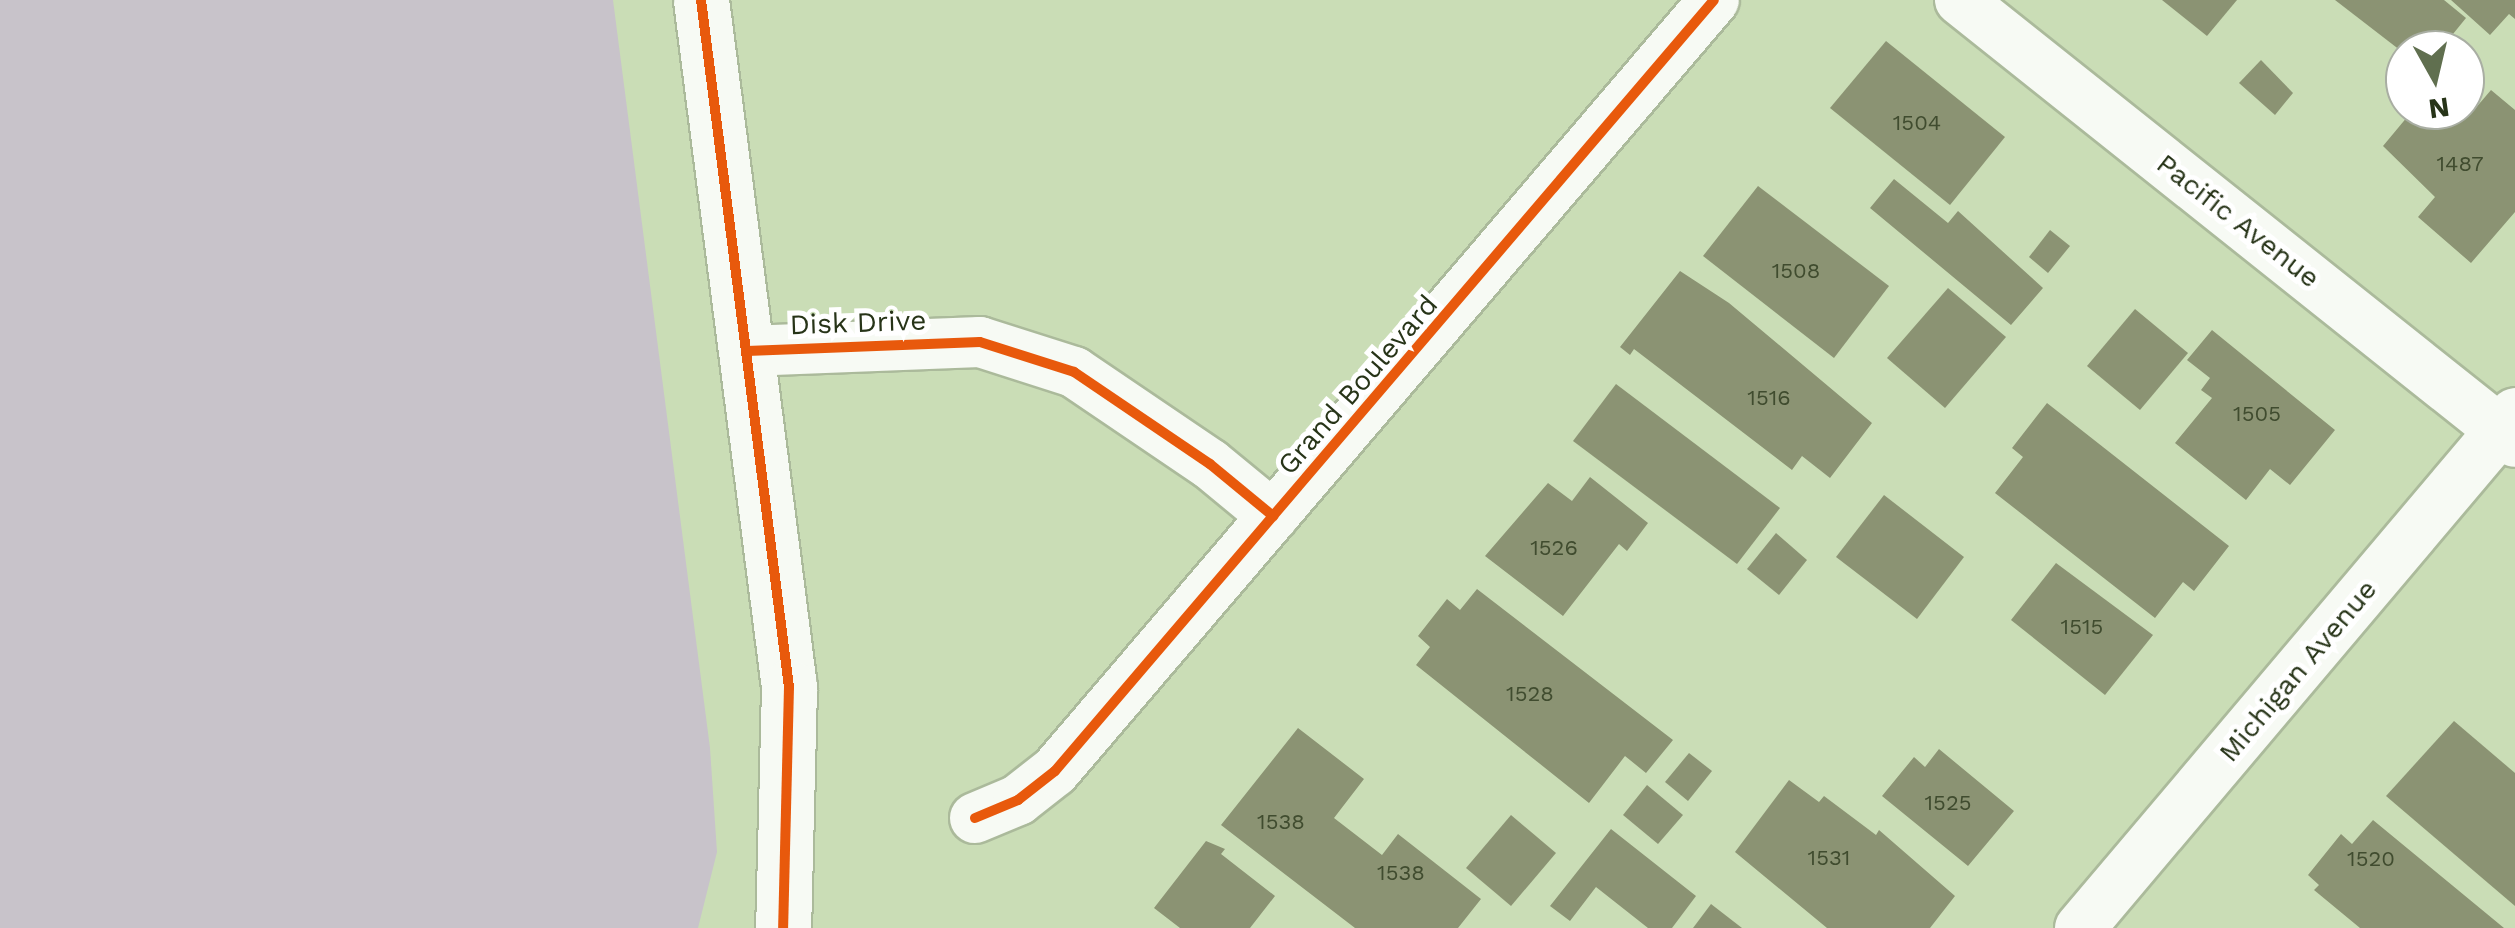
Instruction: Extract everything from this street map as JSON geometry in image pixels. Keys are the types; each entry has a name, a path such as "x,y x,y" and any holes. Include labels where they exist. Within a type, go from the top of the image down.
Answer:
{"street":[{"path":"700,0 789,687 783,928"},
{"name":"Grand Boulevard","path":"975,818 1018,800 1056,770 1714,0"},
{"name":"Pacific Avenue","path":"1960,0 2510,429"},
{"name":"Disk Drive","path":"747,351 980,342 1074,372 1210,464 1273,516"},
{"name":"Michigan Avenue","path":"2080,928 2510,429"}],"shaded area":[{"path":"0,0 613,0 710,748 717,852 698,928 0,928"}],"building":[{"path":"2162,0 2237,0 2207,36"},
{"path":"2335,0 2444,0 2466,18 2456,30 2385,30 2385,39"},
{"path":"2451,0 2515,0 2515,19 2509,14 2490,35"},
{"path":"1886,41 2005,137 1950,205 1830,108"},
{"path":"2261,60 2293,93 2275,115 2239,83"},
{"path":"2491,90 2515,110 2515,212 2471,263 2418,217 2435,197 2383,146 2396,130 2485,130 2485,97"},
{"path":"1894,179 1948,223 1958,211 2043,288 2011,325 1870,208"},
{"path":"1758,186 1889,286 1834,358 1703,256"},
{"path":"2050,230 2070,246 2048,273 2029,257"},
{"path":"1680,271 1729,303 1872,423 1830,478 1802,456 1792,470 1634,349 1630,355 1620,347"},
{"path":"1948,288 2006,337 1945,408 1887,358"},
{"path":"2135,309 2188,353 2140,410 2087,366"},
{"path":"2212,330 2335,430 2290,485 2270,469 2246,500 2175,443 2212,398 2201,390 2210,378 2187,360"},
{"path":"1616,384 1780,508 1737,564 1573,441"},
{"path":"2047,403 2229,546 2194,591 2183,582 2155,618 1995,493 2023,457 2012,448"},
{"path":"1590,477 1648,523 1627,551 1619,544 1563,616 1485,556 1548,483 1572,501"},
{"path":"1884,495 1964,557 1917,619 1836,557"},
{"path":"1776,533 1807,560 1779,595 1747,569"},
{"path":"2056,563 2153,635 2105,695 2011,620"},
{"path":"1477,589 1673,740 1646,773 1625,756 1589,803 1416,665 1430,647 1418,636 1447,599 1460,610"},
{"path":"2454,721 2515,773 2515,906 2386,796"},
{"path":"1298,728 1364,779 1334,818 1382,855 1398,834 1481,899 1458,928 1355,928 1221,825"},
{"path":"1939,749 2014,811 1968,866 1882,796 1914,757 1925,767"},
{"path":"1689,753 1712,771 1688,801 1665,782"},
{"path":"1789,780 1819,802 1824,796 1876,835 1879,830 1955,896 1930,928 1827,928 1735,852"},
{"path":"1647,785 1683,815 1658,844 1623,815"},
{"path":"1511,815 1556,853 1511,906 1466,868"},
{"path":"2373,820 2504,928 2360,928 2314,890 2319,885 2308,875 2341,834 2352,844"},
{"path":"1611,829 1696,896 1672,928 1648,928 1596,887 1570,921 1550,906"},
{"path":"1206,841 1225,849 1221,854 1275,896 1250,928 1180,928 1154,908"},
{"path":"1711,904 1742,928 1693,928"}],"cycle path":[{"path":"701,0 789,687 783,928"},
{"path":"975,818 1018,800 1055,771 1714,0"},
{"path":"747,351 980,342 1074,372 1210,464 1273,516"}]}
